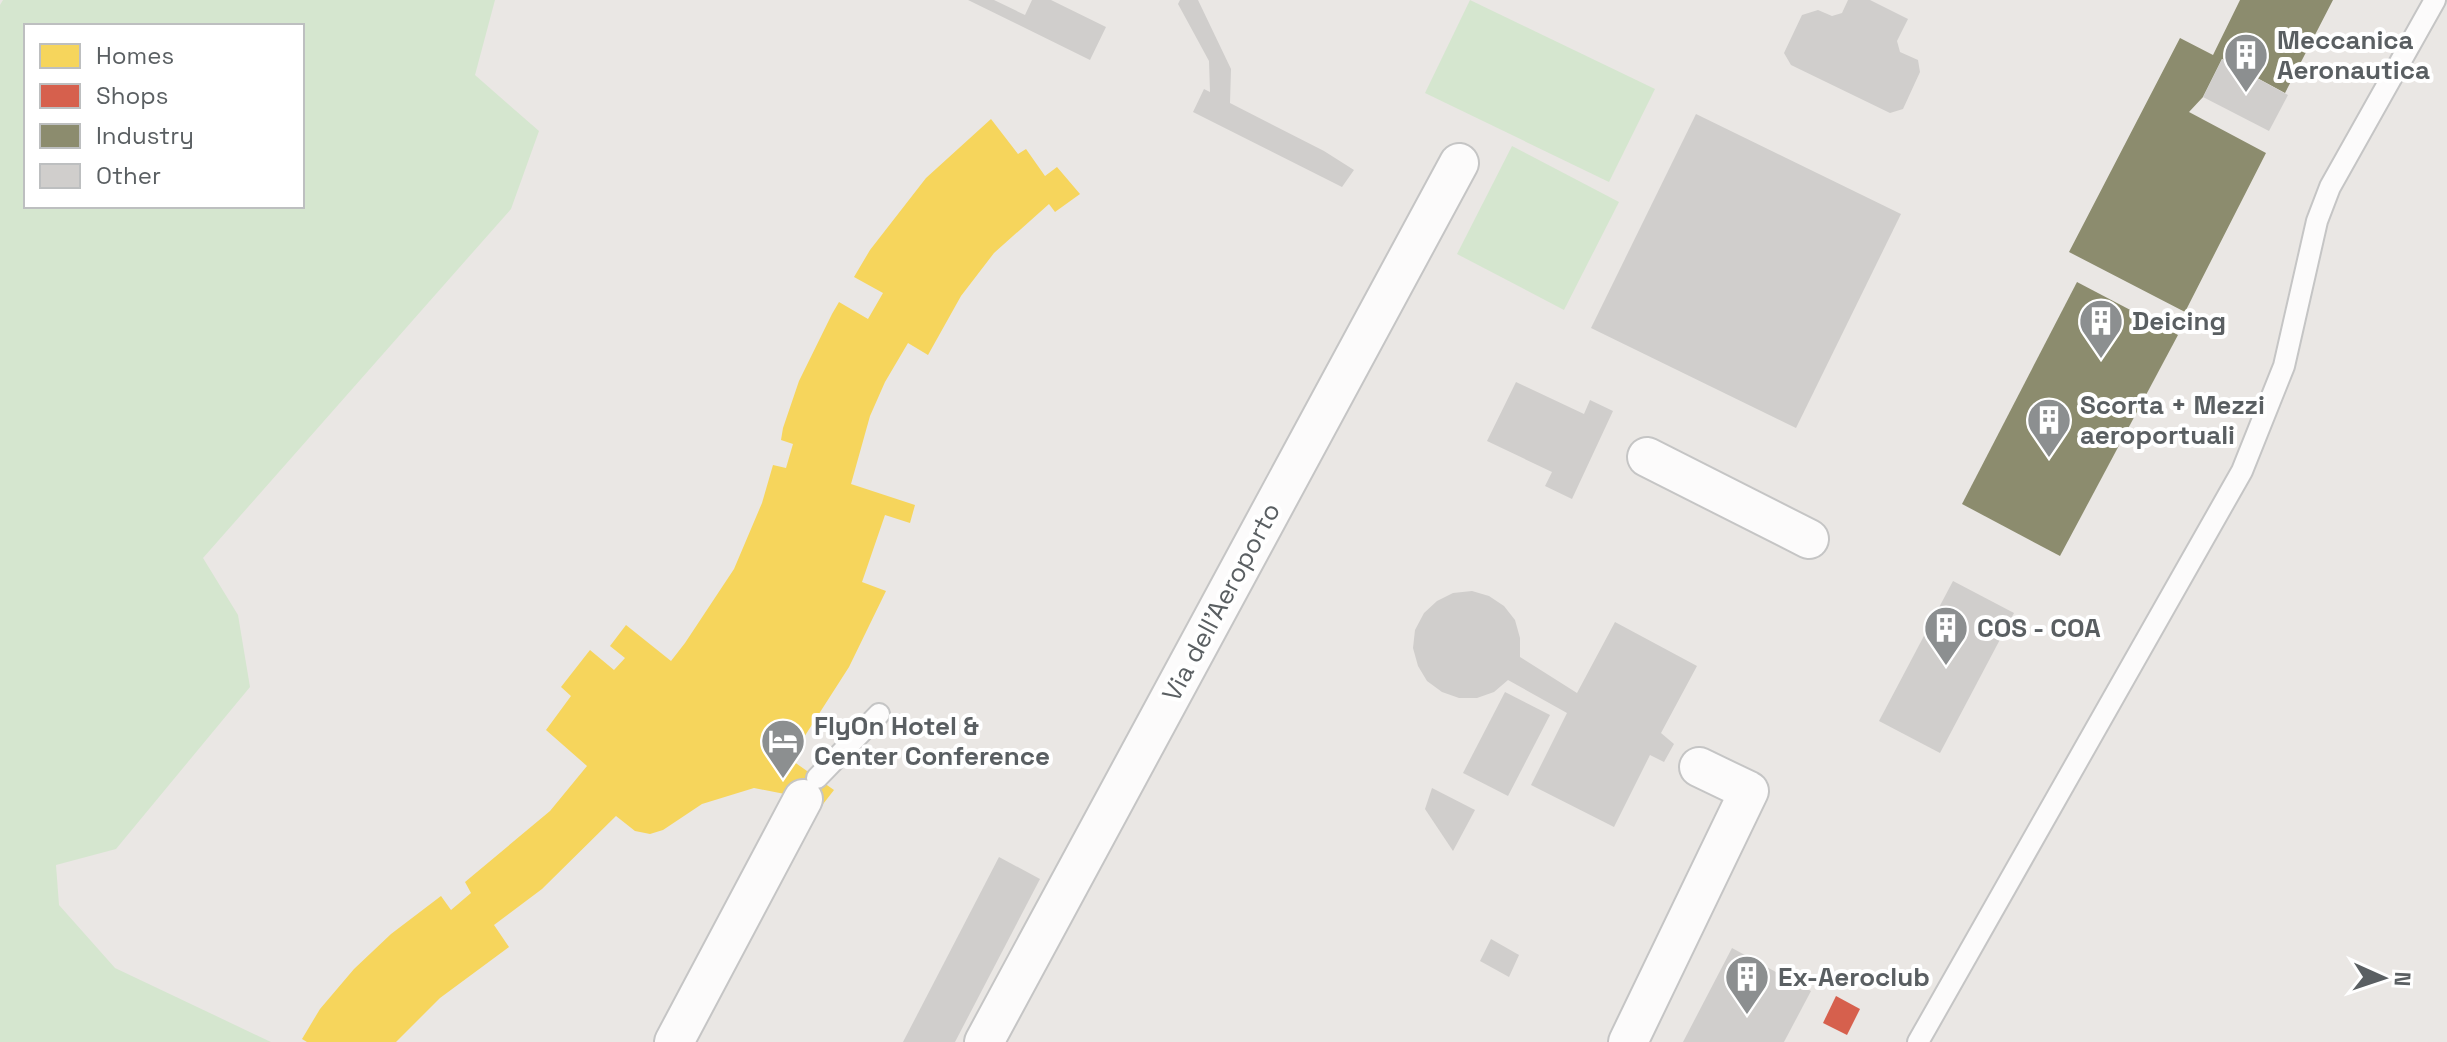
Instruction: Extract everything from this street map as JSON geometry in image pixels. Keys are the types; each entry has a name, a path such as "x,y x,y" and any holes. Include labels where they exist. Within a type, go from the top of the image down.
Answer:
{"street":[{"name":"Via dell'Aeroporto","path":"984,1042 1459,163"},
{"path":"1647,457 1809,539"},
{"path":"1628,1042 1749,791 1699,767"},
{"path":"674,1042 810,788"}],"lane":[{"path":"1918,1042 2242,471 2284,366 2317,221 2330,187 2435,0"},
{"path":"810,788 879,714"}],"green space":[{"path":"3,0 495,0 475,75 539,131 511,209 203,558 238,615 250,687 116,849 56,865 59,905 115,968 271,1042 0,1042 0,5"},
{"path":"1470,0 1655,89 1609,182 1425,93"},
{"path":"1512,146 1619,202 1564,310 1457,254"}],"building: Homes":[{"path":"991,119 1018,154 1026,149 1045,176 1057,167 1080,194 1055,212 1049,204 994,253 961,296 928,355 908,343 870,416 851,484 915,505 910,523 885,515 862,582 886,591 849,667 790,759 834,790 820,808 800,797 754,788 702,804 663,830 650,834 635,831 616,816 542,889 494,925 509,947 440,998 396,1042 307,1042 302,1039 320,1009 354,969 391,934 441,896 451,910 471,893 465,882 550,811 587,766 546,730 571,696 561,687 590,650 614,670 625,658 610,646 626,625 671,661 685,643 734,569 762,503 773,465 786,468 793,444 781,440 783,428 799,381 839,302 868,319 883,293 854,277 870,250 926,178"}],"building: Shops":[{"path":"1836,996 1860,1009 1847,1035 1823,1023"}],"building: Industry":[{"path":"2240,0 2333,0 2285,93 2222,59 2203,97 2189,112 2266,153 2185,312 2069,252 2180,38 2213,55"},
{"path":"2077,282 2178,335 2060,556 1962,504"}],"building: Other":[{"path":"968,0 994,0 1025,15 1032,0 1051,0 1106,27 1090,60"},
{"path":"1180,0 1198,0 1231,69 1230,103 1324,151 1354,170 1342,187 1193,112 1204,89 1210,92 1209,61 1178,4"},
{"path":"1848,0 1870,0 1908,19 1897,41 1900,52 1918,60 1920,72 1903,109 1890,113 1791,65 1784,53 1802,15 1818,10 1832,16 1842,13"},
{"name":"Meccanica Aeronautica","path":"2222,59 2288,95 2269,131 2203,97"},
{"path":"1696,114 1901,214 1796,428 1591,328"},
{"path":"1516,382 1584,414 1590,400 1613,411 1572,499 1545,486 1552,472 1487,441"},
{"name":"COS - COA","path":"1953,581 2014,613 1940,753 1879,721"},
{"path":"1472,591 1489,596 1504,606 1515,620 1520,638 1520,657 1577,693 1615,622 1697,666 1661,733 1674,744 1664,762 1650,755 1614,827 1531,785 1567,713 1508,680 1494,692 1477,698 1459,698 1442,692 1427,681 1418,666 1413,648 1415,630 1424,613 1437,601 1453,593"},
{"path":"1505,692 1550,715 1508,796 1463,773"},
{"path":"1432,788 1475,810 1453,851 1425,809"},
{"path":"999,857 1040,879 955,1042 903,1042"},
{"path":"1491,939 1519,955 1509,977 1480,961"},
{"name":"Ex-Aeroclub","path":"1732,948 1811,991 1784,1042 1683,1042"}],"place":[{"name":"Meccanica Aeronautica","path":"2246,94"},
{"name":"Deicing","path":"2101,360"},
{"name":"Scorta + Mezzi aeroportuali","path":"2049,459"},
{"name":"COS - COA","path":"1946,667"},
{"name":"FlyOn Hotel & Center Conference","path":"783,780"},
{"name":"Ex-Aeroclub","path":"1747,1016"}]}
